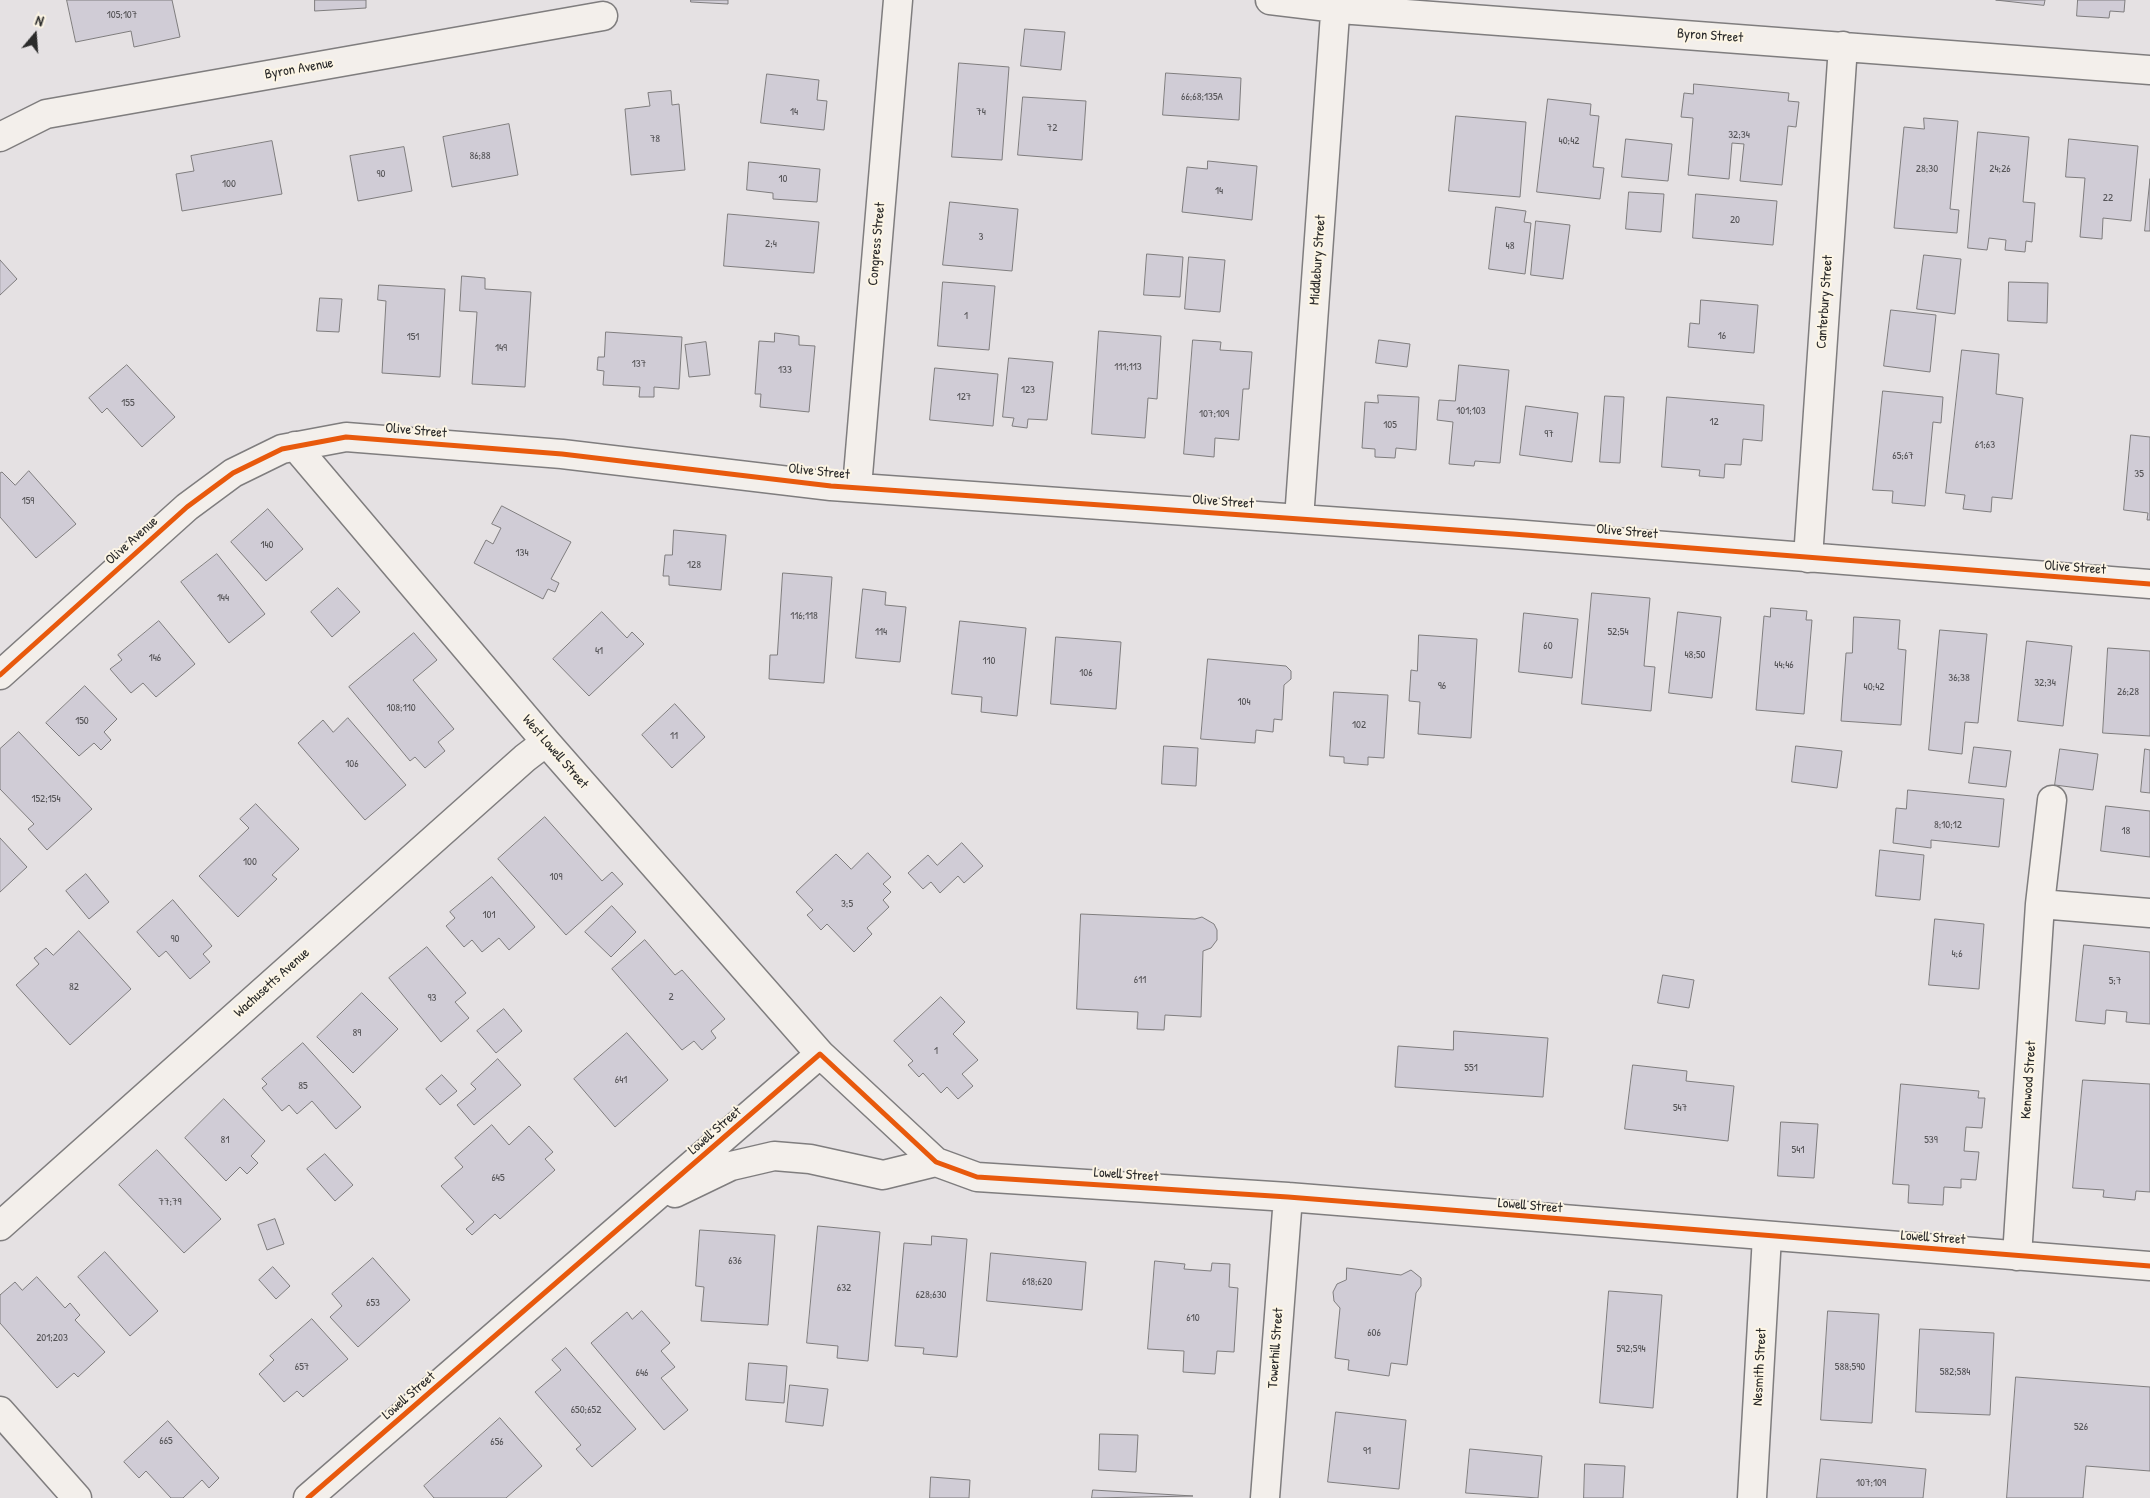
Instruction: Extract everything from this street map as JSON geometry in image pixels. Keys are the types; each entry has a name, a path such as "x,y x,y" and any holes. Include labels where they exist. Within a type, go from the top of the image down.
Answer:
{"street":[{"name":"Congress Street","path":"857,487 898,0"},
{"name":"Byron Street","path":"1270,0 2150,70"},
{"name":"Middlebury Street","path":"1299,519 1335,4"},
{"name":"Byron Avenue","path":"0,136 46,114 603,16"},
{"name":"Canterbury Street","path":"1808,558 1843,46"},
{"name":"Olive Street","path":"295,446 346,437 562,454 857,487 1513,534 2150,584"},
{"name":"Olive Avenue","path":"0,675 187,507 233,473 282,449 295,446"},
{"name":"West Lowell Street","path":"295,446 546,742 820,1054"},
{"name":"Wachusetts Avenue","path":"0,1226 525,758 546,742"},
{"name":"Kenwood Street","path":"2017,1256 2040,904 2052,800"},
{"path":"2040,904 2150,913"},
{"name":"Lowell Street","path":"308,1498 820,1054 936,1162 977,1177 1288,1197 2150,1266"},
{"name":"Lowell Street","path":"644,1208 731,1166 774,1156 810,1159 883,1175 936,1162"},
{"name":"Towerhill Street","path":"1265,1498 1288,1197"},
{"name":"Nesmith Street","path":"1752,1498 1768,1236"},
{"path":"0,1411 78,1498"}],"building":[{"path":"67,0 172,0 180,37 134,47 131,31 76,42"},
{"path":"315,0 366,0 366,8 315,11"},
{"path":"691,0 728,0 728,4 691,2"},
{"path":"1996,0 2045,0 2044,5"},
{"path":"2078,0 2125,0 2124,12 2110,11 2109,18 2077,16"},
{"path":"1025,29 1065,32 1061,70 1021,66"},
{"path":"959,63 1009,67 1002,160 952,157"},
{"path":"1166,73 1241,78 1239,120 1163,115"},
{"path":"767,74 819,80 817,100 827,101 824,130 761,123"},
{"path":"1694,84 1789,93 1788,101 1799,102 1796,127 1788,126 1782,185 1740,181 1744,144 1732,143 1729,179 1688,175 1693,118 1681,117 1684,93 1693,94"},
{"path":"671,91 672,105 679,104 685,170 631,175 625,109 650,106 648,93"},
{"path":"1023,97 1086,101 1082,160 1018,155"},
{"path":"1548,99 1591,104 1590,115 1599,116 1593,167 1604,168 1600,199 1537,192"},
{"path":"1456,116 1526,122 1520,197 1449,191"},
{"path":"1924,118 1958,121 1950,209 1959,210 1957,233 1894,228 1904,127 1924,129"},
{"path":"509,124 518,175 452,187 443,137"},
{"path":"1978,132 2029,137 2023,202 2035,203 2032,242 2026,241 2025,252 2005,250 2006,240 1989,238 1987,250 1968,248"},
{"path":"1626,139 1672,144 1668,181 1622,177"},
{"path":"2069,139 2138,146 2131,221 2103,218 2102,239 2080,237 2085,178 2066,177"},
{"path":"272,141 282,194 182,211 176,174 194,171 191,156"},
{"path":"404,147 412,191 358,201 350,156"},
{"path":"1208,161 1257,166 1252,220 1182,212 1187,167 1207,169"},
{"path":"749,162 820,169 817,202 773,199 773,193 747,190"},
{"path":"2150,179 2150,231 2145,231"},
{"path":"1629,192 1664,194 1661,232 1626,229"},
{"path":"1696,194 1777,201 1773,245 1693,238"},
{"path":"950,202 1018,209 1012,271 943,265"},
{"path":"1496,207 1526,211 1524,222 1531,223 1525,274 1489,269"},
{"path":"728,214 819,222 814,273 724,266"},
{"path":"1536,221 1570,225 1563,279 1531,275"},
{"path":"1147,254 1183,257 1180,297 1144,295"},
{"path":"1924,255 1961,259 1955,314 1917,309"},
{"path":"1189,257 1225,260 1220,312 1185,309"},
{"path":"0,260 17,279 0,295"},
{"path":"462,276 485,278 485,289 531,292 525,387 472,384 477,312 460,311"},
{"path":"943,282 995,286 989,350 938,346"},
{"path":"2009,282 2048,283 2047,323 2008,321"},
{"path":"379,285 445,289 440,377 382,373 386,301 378,300"},
{"path":"320,298 342,299 339,332 317,331"},
{"path":"1701,300 1758,305 1754,353 1688,347 1690,323 1699,324"},
{"path":"1891,310 1936,315 1930,372 1884,366"},
{"path":"1099,331 1161,336 1157,399 1148,398 1145,438 1092,434"},
{"path":"606,332 682,337 679,389 654,387 654,397 639,397 640,387 603,385 604,371 597,370 598,357 604,357"},
{"path":"775,333 799,336 799,345 815,346 809,412 760,407 761,394 755,394 759,341 774,342"},
{"path":"1193,340 1221,342 1220,350 1252,352 1249,389 1243,389 1239,440 1215,438 1214,457 1184,454"},
{"path":"1379,340 1410,344 1407,367 1376,363"},
{"path":"706,342 710,375 689,377 685,345"},
{"path":"1962,350 1999,354 1996,394 2023,398 2012,499 1992,497 1991,512 1963,509 1965,495 1946,493"},
{"path":"1009,358 1053,362 1047,420 1028,419 1027,428 1012,426 1014,418 1003,417"},
{"path":"127,365 175,417 142,447 107,408 102,413 89,398"},
{"path":"1459,365 1509,370 1500,463 1475,461 1474,466 1449,464 1453,422 1437,420 1439,400 1455,401"},
{"path":"935,368 998,374 993,426 930,420"},
{"path":"1883,391 1943,397 1941,423 1933,422 1925,506 1892,503 1893,491 1873,490"},
{"path":"1378,395 1419,397 1416,450 1396,448 1395,458 1375,457 1375,449 1362,448 1365,402 1378,403"},
{"path":"1605,396 1624,397 1620,463 1600,462"},
{"path":"1667,397 1764,405 1762,441 1743,439 1741,465 1725,464 1724,478 1699,476 1700,470 1662,467"},
{"path":"1526,406 1578,413 1572,462 1520,455"},
{"path":"2131,435 2150,437 2150,520 2147,520 2148,513 2124,510"},
{"path":"29,471 76,524 36,558 0,517 0,473 2,472 15,485"},
{"path":"502,506 571,542 551,579 559,583 555,592 548,589 543,599 474,563 486,540 493,544 501,528 492,524"},
{"path":"268,509 303,549 266,581 231,542"},
{"path":"674,530 726,535 721,590 669,585 669,576 663,576 665,555 672,555"},
{"path":"217,554 265,614 229,643 181,582"},
{"path":"783,573 832,577 824,683 769,679 770,655 777,655"},
{"path":"338,588 360,612 332,637 311,612"},
{"path":"863,589 886,592 885,605 906,607 900,662 856,658"},
{"path":"1592,593 1650,598 1644,666 1655,667 1651,711 1582,704"},
{"path":"1771,608 1807,611 1806,620 1812,620 1804,714 1756,710 1764,616 1770,617"},
{"path":"602,612 627,638 632,632 644,644 589,696 553,659"},
{"path":"1678,612 1721,617 1712,698 1669,693"},
{"path":"1524,613 1578,619 1572,678 1519,672"},
{"path":"1854,617 1900,620 1898,649 1906,650 1901,725 1841,721 1846,653 1852,653"},
{"path":"159,621 195,664 156,697 143,683 131,693 110,669 122,660 118,655"},
{"path":"960,621 1026,628 1017,716 981,712 982,697 952,694"},
{"path":"1940,630 1987,634 1978,723 1965,722 1962,754 1929,750"},
{"path":"414,633 437,660 413,680 454,729 438,742 445,751 425,768 415,757 410,761 349,687"},
{"path":"1419,635 1477,639 1471,738 1418,734 1420,702 1409,701 1411,670 1417,671"},
{"path":"1056,637 1121,642 1116,709 1051,704"},
{"path":"2027,641 2072,646 2063,726 2018,721"},
{"path":"2108,648 2150,651 2150,736 2103,733"},
{"path":"1208,659 1286,666 1291,671 1291,679 1284,685 1282,720 1274,719 1273,732 1256,730 1255,743 1201,739"},
{"path":"85,686 117,719 104,732 111,740 101,750 94,743 79,756 46,723"},
{"path":"1334,692 1388,695 1384,758 1368,757 1368,765 1344,763 1344,757 1330,756"},
{"path":"675,704 705,737 672,768 642,735"},
{"path":"348,718 406,785 365,820 298,743 323,720 333,732"},
{"path":"19,732 92,809 47,850 28,829 34,824 0,789 0,749"},
{"path":"1164,746 1198,748 1196,786 1162,784"},
{"path":"1796,746 1842,751 1837,788 1792,782"},
{"path":"1974,747 2011,751 2006,787 1969,783"},
{"path":"2060,749 2098,754 2093,790 2055,785"},
{"path":"2145,749 2150,750 2150,793 2141,792"},
{"path":"1908,790 2004,799 1999,847 1931,840 1931,848 1893,843 1896,808 1906,809"},
{"path":"256,804 299,849 272,875 277,879 238,917 199,876 249,828 240,819"},
{"path":"2106,806 2150,811 2150,857 2101,851"},
{"path":"545,817 602,881 612,872 623,884 566,935 498,859"},
{"path":"0,838 27,867 0,892"},
{"path":"962,843 983,866 964,883 958,876 940,893 931,882 923,889 908,873 928,855 937,865"},
{"path":"1880,850 1924,855 1920,900 1876,896"},
{"path":"868,853 891,877 883,884 891,892 883,900 889,907 867,928 872,934 854,952 827,924 821,930 807,915 813,910 796,892 836,854 851,869"},
{"path":"86,874 109,902 89,919 66,891"},
{"path":"492,877 535,927 509,950 499,938 482,952 472,940 464,947 446,926 455,918 450,912"},
{"path":"173,900 212,946 203,954 210,962 190,979 166,951 159,957 137,932"},
{"path":"612,906 636,932 611,957 585,932"},
{"path":"1081,914 1195,919 1202,917 1214,924 1217,930 1217,940 1211,948 1203,951 1201,1017 1165,1015 1164,1030 1137,1029 1138,1012 1077,1009"},
{"path":"1935,919 1984,924 1979,989 1929,985"},
{"path":"79,931 131,989 70,1045 16,985 39,964 34,958 46,948 53,955"},
{"path":"645,940 675,975 682,970 725,1019 711,1031 716,1038 702,1050 694,1041 682,1050 612,969"},
{"path":"2084,945 2150,952 2150,1024 2126,1022 2127,1012 2106,1010 2105,1024 2076,1021"},
{"path":"427,947 466,993 455,1002 469,1018 441,1042 389,978"},
{"path":"1663,975 1694,980 1689,1008 1658,1003"},
{"path":"362,993 398,1029 353,1073 317,1037"},
{"path":"941,997 965,1022 953,1034 978,1060 962,1074 973,1086 958,1099 947,1087 941,1093 923,1073 919,1077 908,1065 913,1061 894,1041"},
{"path":"504,1009 522,1031 496,1053 477,1031"},
{"path":"1454,1031 1548,1038 1543,1097 1395,1087 1398,1046 1453,1050"},
{"path":"627,1033 668,1080 615,1127 574,1079"},
{"path":"303,1043 361,1107 336,1129 312,1101 297,1114 289,1105 282,1111 262,1088 267,1084 262,1079"},
{"path":"498,1059 521,1085 474,1125 457,1105 476,1089 471,1084"},
{"path":"1633,1065 1687,1071 1686,1081 1734,1086 1728,1141 1625,1129"},
{"path":"442,1075 457,1091 440,1105 426,1089"},
{"path":"2083,1080 2150,1084 2150,1192 2136,1191 2135,1200 2103,1197 2104,1190 2073,1188"},
{"path":"1901,1084 1979,1091 1978,1098 1985,1098 1982,1128 1966,1127 1964,1151 1979,1152 1976,1180 1961,1179 1961,1188 1944,1187 1943,1205 1908,1203 1909,1185 1893,1184"},
{"path":"224,1099 265,1141 251,1156 258,1163 247,1174 240,1167 226,1181 185,1138"},
{"path":"1781,1122 1818,1124 1814,1178 1778,1176"},
{"path":"492,1125 509,1145 529,1126 553,1152 545,1159 555,1170 500,1219 495,1214 472,1235 466,1229 474,1222 441,1186 463,1167 455,1158"},
{"path":"157,1150 221,1219 184,1253 119,1185"},
{"path":"325,1154 353,1185 335,1201 307,1169"},
{"path":"275,1219 284,1244 267,1250 258,1225"},
{"path":"818,1226 880,1232 868,1361 837,1358 838,1346 807,1343"},
{"path":"700,1230 775,1235 768,1325 701,1321 704,1287 696,1286"},
{"path":"932,1236 967,1239 957,1357 923,1354 924,1348 895,1346 904,1243 931,1245"},
{"path":"105,1252 158,1311 130,1336 78,1277"},
{"path":"991,1253 1086,1262 1082,1310 987,1301"},
{"path":"373,1258 410,1300 358,1347 330,1317 342,1306 332,1294"},
{"path":"1155,1261 1185,1264 1184,1269 1211,1271 1212,1263 1230,1264 1229,1287 1238,1288 1234,1352 1217,1351 1215,1374 1183,1372 1184,1351 1148,1349"},
{"path":"273,1267 290,1286 276,1299 259,1280"},
{"path":"1347,1268 1401,1275 1411,1270 1421,1278 1421,1286 1416,1293 1407,1365 1391,1363 1389,1376 1348,1370 1349,1360 1335,1358 1340,1308 1334,1301 1333,1292 1337,1284 1346,1280"},
{"path":"37,1277 65,1308 70,1303 80,1315 75,1320 105,1352 78,1377 74,1373 57,1388 0,1323 0,1295 15,1282 22,1290"},
{"path":"1609,1291 1662,1295 1653,1408 1600,1403"},
{"path":"642,1311 670,1343 661,1351 675,1367 661,1378 688,1410 664,1430 591,1343 627,1312 632,1319"},
{"path":"1828,1311 1879,1314 1872,1423 1821,1420"},
{"path":"312,1319 348,1359 303,1397 297,1391 284,1402 259,1374 274,1360 270,1356"},
{"path":"1920,1329 1994,1333 1990,1415 1916,1412"},
{"path":"566,1348 636,1429 592,1467 576,1449 581,1445 535,1392 561,1370 552,1360"},
{"path":"749,1363 787,1366 784,1403 746,1400"},
{"path":"2016,1377 2150,1387 2150,1471 2086,1466 2083,1498 2007,1498"},
{"path":"790,1385 828,1389 823,1426 786,1422"},
{"path":"1336,1412 1406,1420 1399,1489 1328,1482"},
{"path":"500,1418 542,1466 506,1498 434,1498 424,1486"},
{"path":"168,1421 219,1478 209,1488 202,1480 183,1498 171,1498 146,1471 139,1478 124,1462"},
{"path":"1100,1434 1138,1435 1136,1472 1099,1470"},
{"path":"1470,1449 1542,1456 1538,1498 1466,1493"},
{"path":"1821,1459 1926,1469 1923,1498 1817,1498"},
{"path":"1585,1464 1625,1466 1623,1498 1584,1498"},
{"path":"931,1477 970,1480 969,1498 930,1498"},
{"path":"1093,1490 1193,1496 1092,1498"}],"cycle path":[{"path":"0,675 187,507 233,473 282,449 346,437 562,454 831,486 1513,534 2150,584"},
{"path":"308,1498 820,1054 936,1162 977,1177 1288,1197 2150,1266"}]}
